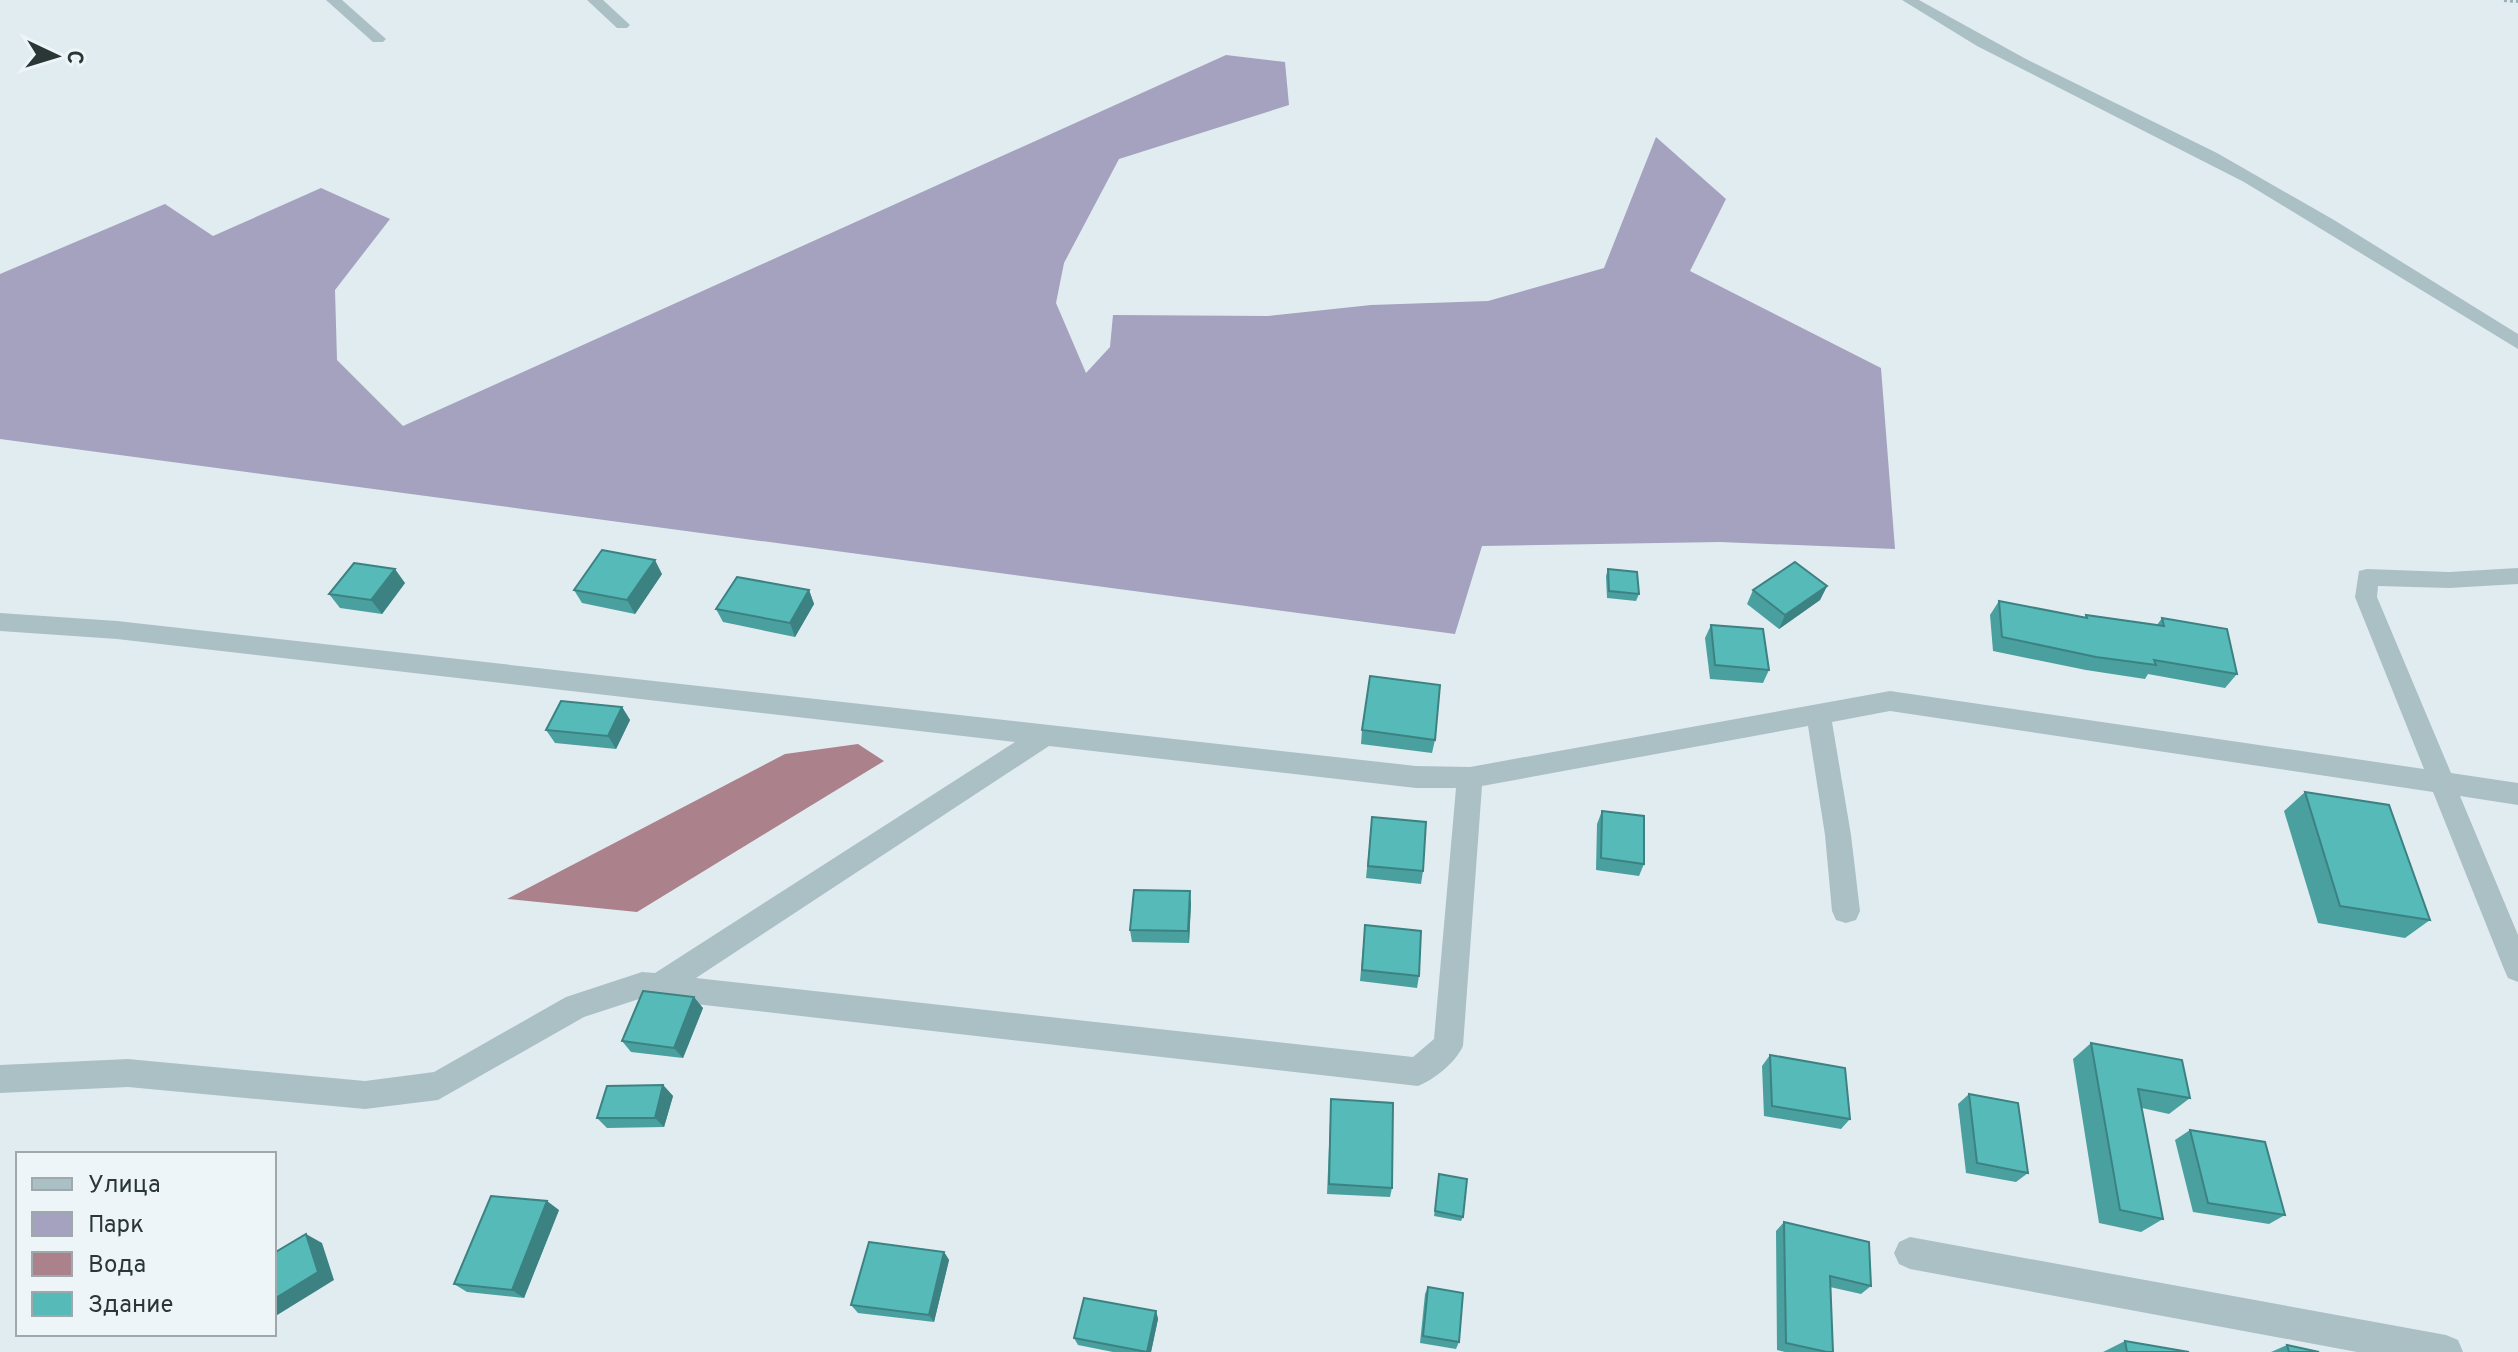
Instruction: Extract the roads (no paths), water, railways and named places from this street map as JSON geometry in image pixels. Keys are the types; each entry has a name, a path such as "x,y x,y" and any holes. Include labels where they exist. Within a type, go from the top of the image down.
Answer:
{"street":[{"path":"333,0 378,39"},
{"path":"594,0 622,25"},
{"path":"1909,0 1987,44 2210,156 2299,206 2518,343"},
{"path":"2518,576 2449,580 2367,577 2366,597 2518,969"},
{"path":"0,622 117,630 1416,777 1470,778 1890,701 2518,794"},
{"path":"1818,714 1838,835 1846,911"},
{"path":"658,987 1044,736"},
{"path":"0,1079 128,1073 365,1095 438,1086 576,1006 642,985 1418,1072 1448,1046 1470,778"},
{"path":"1910,1253 2446,1352"}],"water":[{"path":"858,744 884,761 637,912 507,899 785,754"}]}
